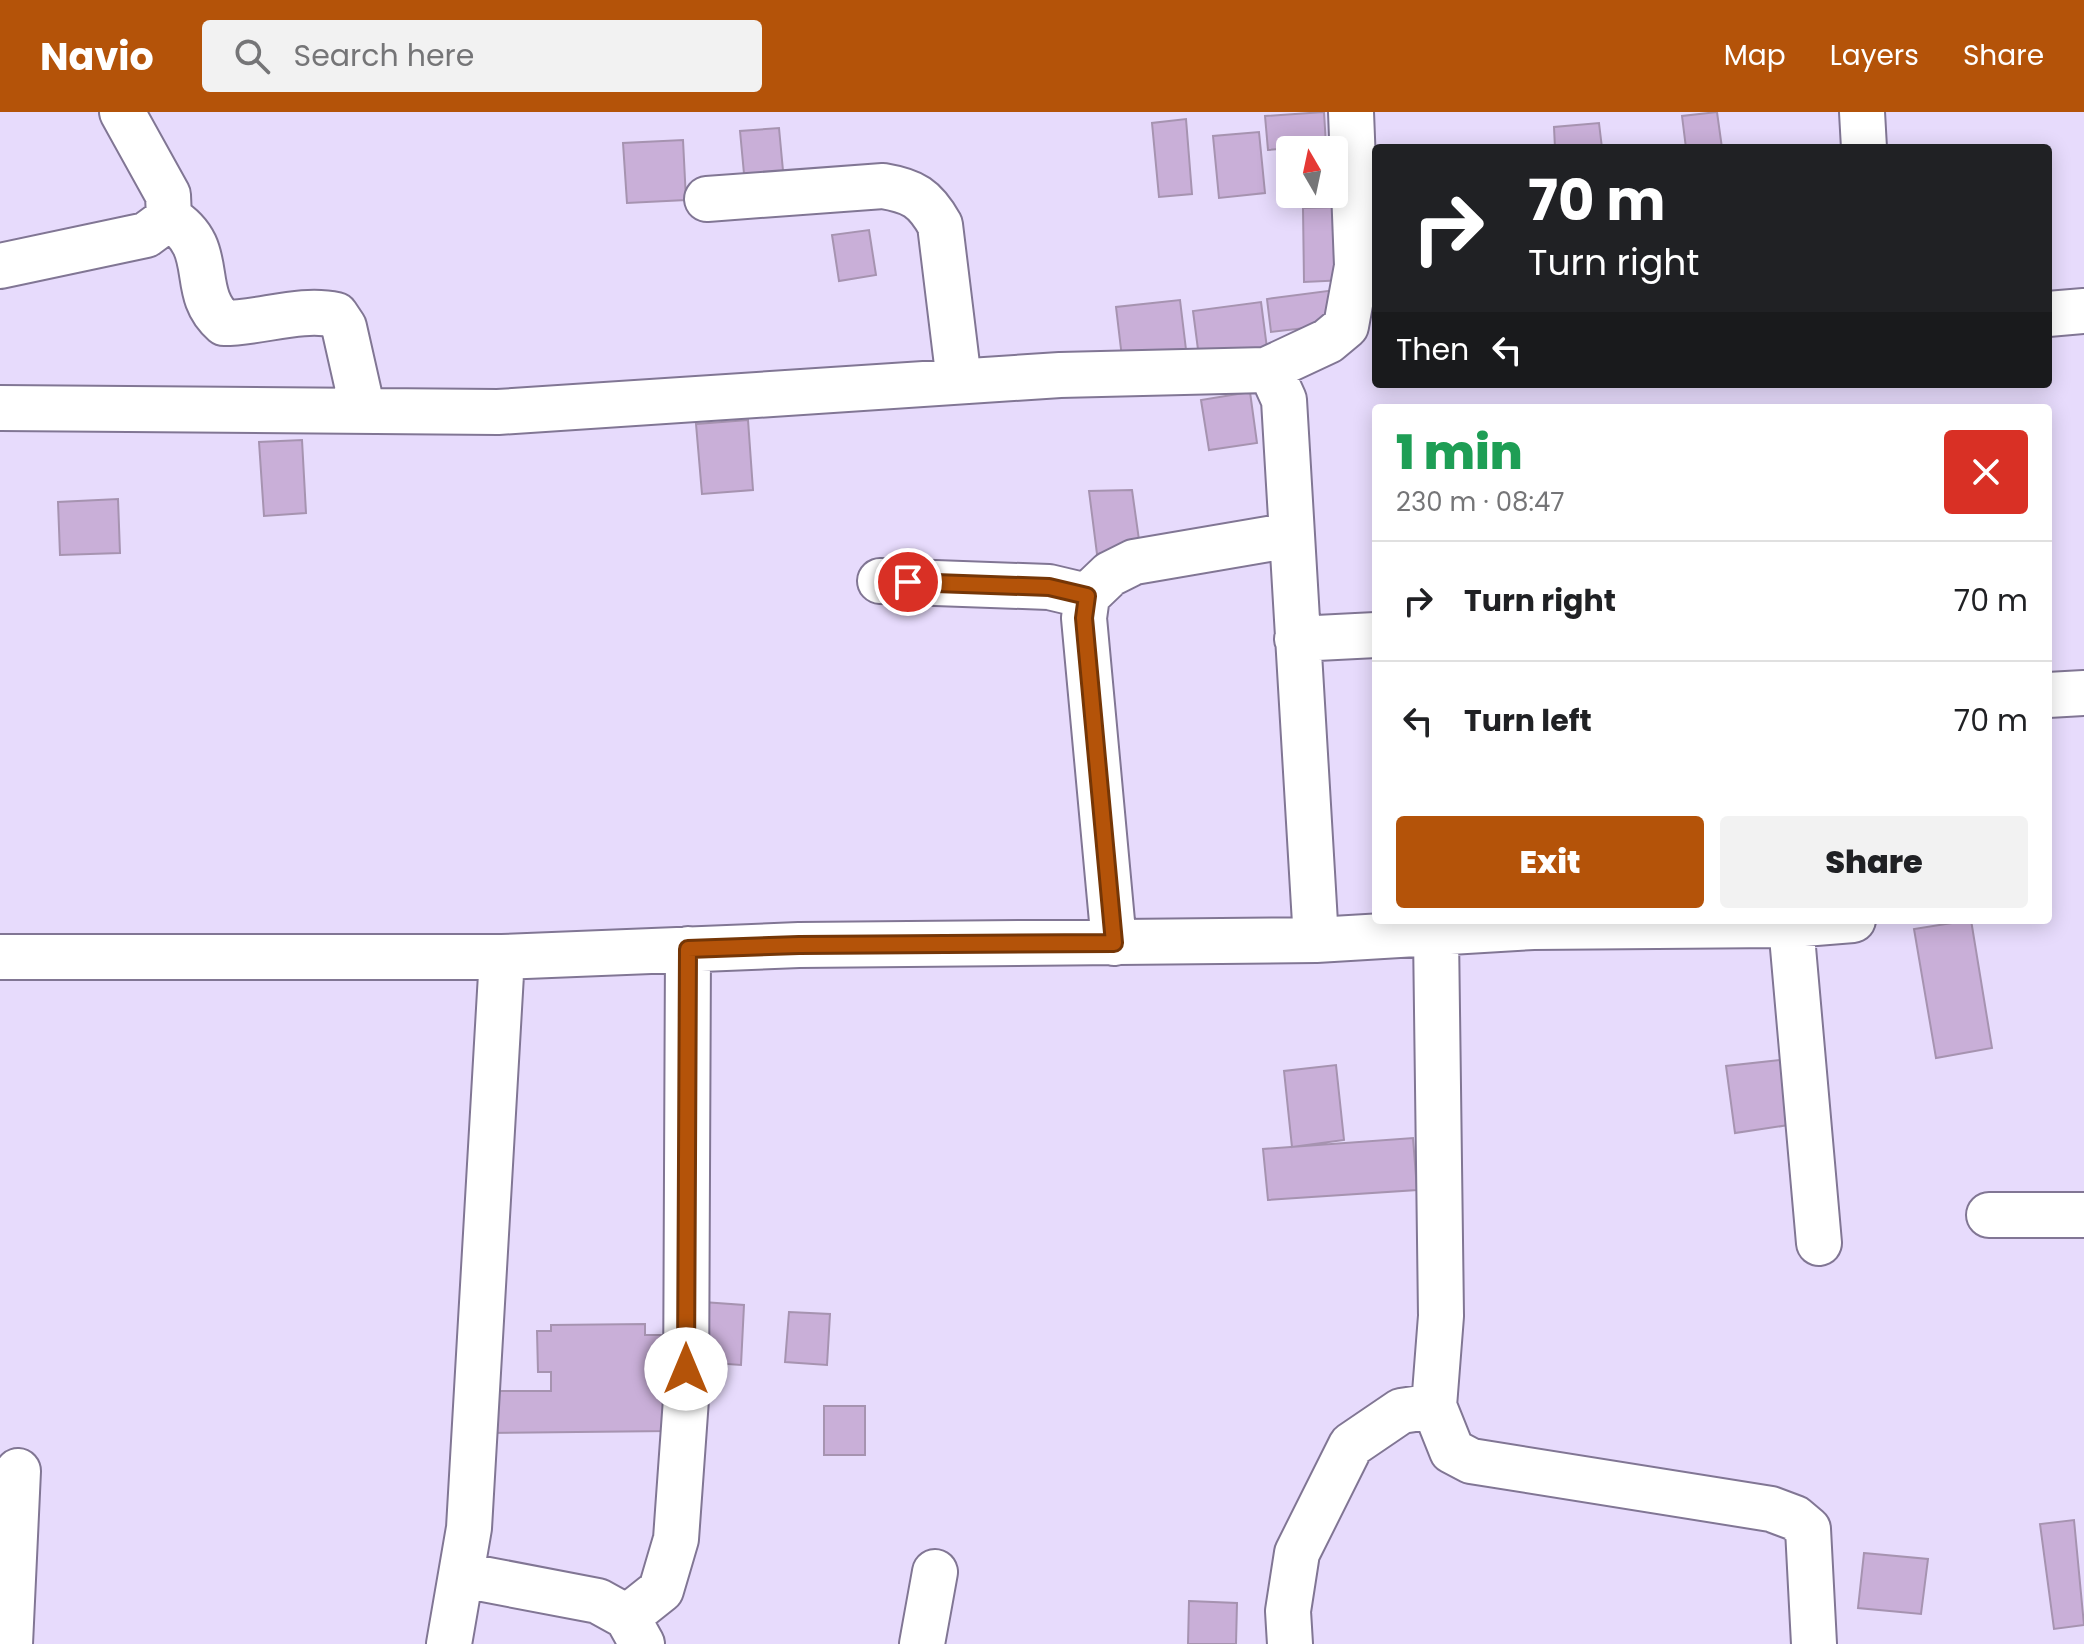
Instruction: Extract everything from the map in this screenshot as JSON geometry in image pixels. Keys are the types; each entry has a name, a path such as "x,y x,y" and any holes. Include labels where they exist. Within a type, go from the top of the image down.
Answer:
{"street":[{"path":"122,112 168,195 169,218"},
{"path":"0,408 498,412 959,381 1244,368 1266,370 1328,341 1346,326 1367,266 1351,112"},
{"path":"1862,112 1864,144"},
{"path":"707,199 883,186 910,191 928,203 940,225 959,381"},
{"path":"0,266 146,235 169,218"},
{"path":"169,218 185,228 196,241 207,300 214,315 224,323 323,312 336,315 344,327 363,411"},
{"path":"2052,314 2084,311"},
{"path":"1266,370 1275,380 1284,400 1316,940"},
{"path":"1114,943 1084,618 1087,596 1110,574 1134,562 1292,535"},
{"path":"880,581 1049,587 1087,596"},
{"path":"1297,639 1372,635"},
{"path":"2052,695 2084,693"},
{"path":"0,957 502,957 799,945 1316,940 1436,934 1533,924 1803,924"},
{"path":"1791,925 1819,1243"},
{"path":"1436,934 1441,1316 1434,1406 1452,1451 1471,1461 1771,1509 1795,1518 1808,1529 1812,1553 1814,1644"},
{"path":"462,1575 598,1601 634,1630 661,1590 676,1539 686,1399 688,949"},
{"path":"449,1644 469,1528 502,957"},
{"path":"1989,1215 2084,1215"},
{"path":"1290,1644 1288,1611 1297,1553 1351,1445 1401,1411 1434,1406"},
{"path":"10,1644 18,1471"},
{"path":"922,1644 935,1572"}],"building":[{"path":"1324,112 1325,136 1276,136 1276,149 1268,150 1265,116"},
{"path":"1717,112 1721,144 1686,144 1682,116"},
{"path":"1186,119 1192,194 1159,197 1152,123"},
{"path":"1599,123 1602,144 1555,144 1554,127"},
{"path":"779,128 785,192 746,195 740,131"},
{"path":"1259,132 1265,193 1219,198 1213,136"},
{"path":"683,140 686,200 627,203 623,143"},
{"path":"1303,208 1345,208 1346,280 1304,282"},
{"path":"869,230 876,275 839,281 832,235"},
{"path":"1335,290 1339,324 1271,332 1267,299"},
{"path":"1180,300 1187,358 1123,366 1116,307"},
{"path":"1261,302 1268,356 1200,365 1193,311"},
{"path":"1250,392 1257,443 1209,450 1201,400"},
{"path":"748,420 753,490 702,494 696,424"},
{"path":"302,440 306,513 264,516 259,442"},
{"path":"1132,490 1140,547 1097,554 1089,491"},
{"path":"118,499 120,553 60,555 58,502"},
{"path":"1972,924 1992,1048 1936,1058 1914,929"},
{"path":"1781,1060 1789,1125 1735,1133 1726,1066"},
{"path":"1336,1065 1344,1140 1292,1147 1284,1071"},
{"path":"1413,1138 1417,1190 1268,1200 1263,1149"},
{"path":"703,1302 744,1305 741,1365 699,1362"},
{"path":"789,1312 830,1314 827,1365 785,1362"},
{"path":"645,1324 645,1335 668,1335 669,1431 485,1433 485,1391 551,1391 551,1372 538,1372 537,1331 551,1331 551,1325"},
{"path":"824,1406 865,1406 865,1455 824,1455"},
{"path":"2074,1520 2084,1625 2054,1629 2040,1524"},
{"path":"1864,1553 1928,1559 1921,1614 1858,1608"},
{"path":"1189,1601 1237,1603 1236,1644 1188,1644"}],"route":[{"path":"686,1369 688,949 799,945 1114,943 1084,618 1087,596 1049,587 908,582"}]}
